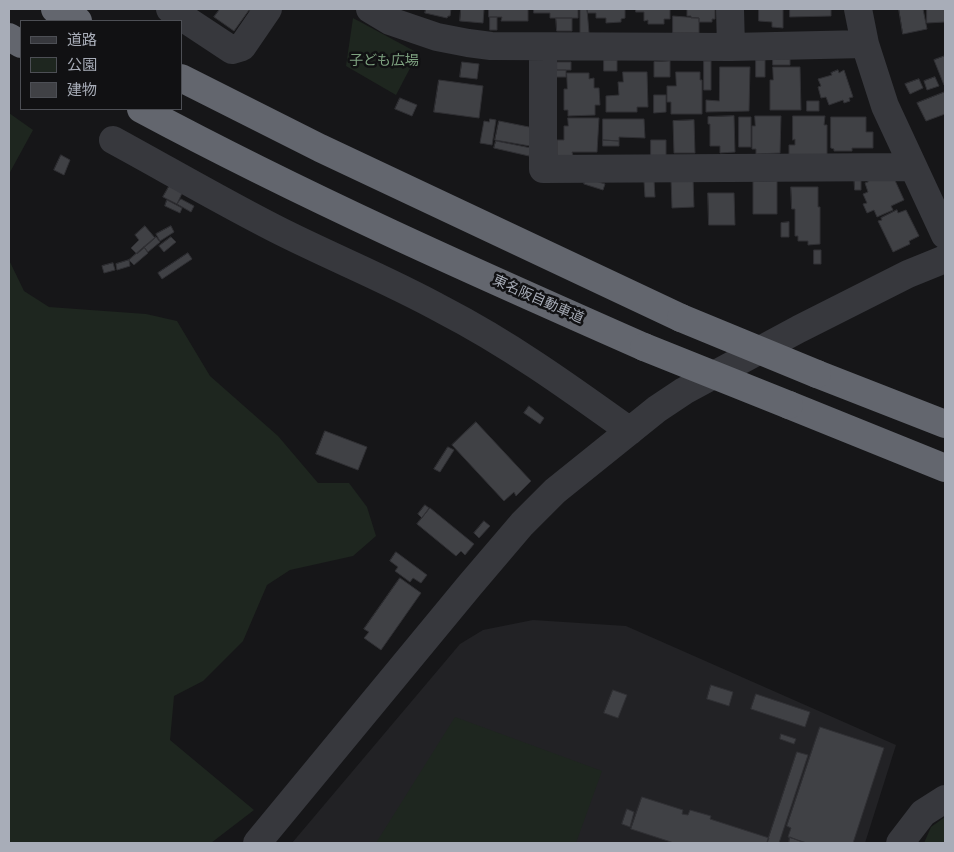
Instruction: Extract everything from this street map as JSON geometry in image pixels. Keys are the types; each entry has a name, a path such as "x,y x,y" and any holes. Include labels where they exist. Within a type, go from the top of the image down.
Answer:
{"highway":[{"path":"55,9 76,20"},
{"path":"9,37 20,43"},
{"path":"182,79 320,148 681,318 816,374 945,424"},
{"name":"東名阪自動車道","path":"142,110 325,203 470,270 644,347 945,468"}],"street":[{"path":"170,9 232,50 242,47 268,9"},
{"path":"730,9 731,47"},
{"path":"858,9 865,44 885,106 945,235"},
{"path":"386,13 437,37 468,43 543,47 731,47 865,44"},
{"path":"543,47 543,170 913,167"},
{"path":"113,140 276,229 364,270 481,331 556,379 630,431"},
{"path":"257,843 470,585 522,524 555,491 657,409 684,391 798,329 908,274 945,259"},
{"path":"900,843 922,813 945,799"}],"shaded area":[{"path":"533,620 626,626 896,745 865,843 292,843 460,644 483,630"}],"green space":[{"name":"子ども広場","path":"353,18 418,53 396,95 346,66"},
{"path":"9,113 33,130 9,174"},
{"path":"9,260 24,291 49,307 146,314 177,321 210,376 278,436 318,483 349,483 367,507 376,536 353,556 290,570 267,585 243,641 203,681 174,696 170,740 254,810 211,843 9,843"},
{"path":"455,717 602,771 576,843 376,843"},
{"path":"945,817 945,843 924,843 931,827"}],"building":[{"path":"220,9 253,9 249,10 234,31 214,17"},
{"path":"426,9 451,9 450,16 447,18 425,13"},
{"path":"461,9 484,9 483,23 460,21"},
{"path":"489,9 528,9 528,21 501,21 502,17 489,17"},
{"path":"534,9 578,9 578,18 550,18 550,13 534,13"},
{"path":"587,9 625,9 625,18 621,19 621,22 606,23 606,18 596,18 596,13 588,13"},
{"path":"587,9 589,33 580,33 580,10"},
{"path":"636,9 670,9 670,19 664,19 664,24 648,24 648,20 644,21 644,12 636,12"},
{"path":"687,9 715,9 715,19 712,19 712,22 699,22 699,18 687,16"},
{"path":"759,9 783,9 783,28 772,27 772,22 759,21"},
{"path":"790,9 831,9 831,16 790,17"},
{"path":"899,9 923,9 927,29 903,34"},
{"path":"927,9 945,9 945,22 927,23"},
{"path":"673,16 699,18 699,33 673,33"},
{"path":"490,17 497,17 497,30 490,30"},
{"path":"556,18 572,18 572,31 557,31"},
{"path":"945,56 945,84 944,85 934,60"},
{"path":"773,59 790,59 790,65 773,65"},
{"path":"604,60 617,60 617,71 604,71"},
{"path":"756,60 765,60 765,77 756,77"},
{"path":"670,61 670,77 654,77 654,62"},
{"path":"704,61 711,61 711,90 704,90"},
{"path":"462,62 479,64 477,79 460,77"},
{"path":"557,62 571,62 571,70 557,70"},
{"path":"720,67 750,67 749,111 706,112 706,100 719,101"},
{"path":"773,67 800,67 801,110 770,110 770,80 773,80"},
{"path":"552,70 566,70 566,77 552,77"},
{"path":"838,70 839,73 844,70 853,97 849,98 850,101 844,103 843,100 829,105 826,97 821,98 818,87 821,86 818,79 832,75 831,73"},
{"path":"623,72 647,72 648,107 637,107 637,112 606,112 606,96 619,95 618,82 623,82"},
{"path":"676,72 700,72 700,80 702,80 702,114 671,114 671,102 667,102 667,86 676,86"},
{"path":"567,73 589,73 589,79 594,78 594,88 599,88 600,105 595,105 595,115 568,116 568,110 564,110 564,89 567,89"},
{"path":"935,77 939,86 927,90 924,81"},
{"path":"919,79 923,88 910,94 905,84"},
{"path":"439,80 483,86 479,118 434,112"},
{"path":"945,92 945,114 926,121 917,103"},
{"path":"654,95 666,95 666,112 654,113"},
{"path":"400,98 417,105 412,116 395,109"},
{"path":"807,101 819,101 819,111 807,111"},
{"path":"734,116 735,152 720,153 720,146 710,146 710,124 708,124 708,117"},
{"path":"755,116 781,116 780,153 756,154 756,149 752,149 752,126 755,126"},
{"path":"793,116 825,116 824,125 827,125 827,157 789,157 789,145 795,145 795,139 793,140"},
{"path":"739,117 751,117 751,147 739,147"},
{"path":"831,117 866,117 866,132 873,132 873,148 852,148 852,151 834,151 831,148"},
{"path":"568,118 599,118 597,152 572,152 573,156 557,156 557,140 564,140 564,126 568,126"},
{"path":"490,119 496,120 492,145 480,143 484,121 489,122"},
{"path":"603,119 644,119 645,138 619,137 619,141 603,140"},
{"path":"694,120 695,153 674,153 673,121"},
{"path":"499,121 534,128 530,146 495,140"},
{"path":"603,140 619,141 619,146 603,146"},
{"path":"651,140 666,140 666,158 651,158"},
{"path":"496,141 531,148 529,156 494,148"},
{"path":"61,155 70,160 64,175 54,170"},
{"path":"854,175 861,176 861,190 855,190"},
{"path":"866,176 893,176 904,200 891,206 893,210 877,217 874,210 867,213 863,204 867,203 863,194 868,192 865,183 868,182"},
{"path":"586,178 605,184 603,190 584,184"},
{"path":"693,178 694,207 672,208 671,179"},
{"path":"654,180 655,197 645,197 644,181"},
{"path":"777,181 777,214 753,214 753,182"},
{"path":"171,183 184,189 177,204 163,197"},
{"path":"791,187 818,187 820,244 808,245 808,241 798,241 798,236 795,236 795,209 792,209"},
{"path":"708,193 734,193 735,225 709,225"},
{"path":"181,199 194,206 191,212 177,204"},
{"path":"167,200 182,208 180,213 165,206"},
{"path":"897,210 898,213 906,210 919,236 909,241 910,244 893,252 878,221"},
{"path":"789,222 789,237 781,237 781,223"},
{"path":"145,226 155,238 137,254 131,248 139,240 135,235"},
{"path":"171,226 174,232 160,241 156,234"},
{"path":"156,237 160,242 148,252 144,247"},
{"path":"171,237 176,242 164,252 159,246"},
{"path":"144,247 148,253 134,265 129,260"},
{"path":"814,250 821,250 821,264 814,264"},
{"path":"188,253 192,259 162,279 158,273"},
{"path":"129,260 130,266 117,270 116,264"},
{"path":"113,263 115,270 104,273 102,266"},
{"path":"529,406 544,418 540,424 524,413"},
{"path":"476,422 531,481 516,496 514,492 504,501 452,445"},
{"path":"325,431 367,447 358,470 316,454"},
{"path":"448,447 454,450 440,472 434,469"},
{"path":"425,505 429,508 422,518 418,514"},
{"path":"430,508 474,544 465,555 461,551 456,556 417,524"},
{"path":"484,521 490,526 479,538 474,533"},
{"path":"396,552 427,575 421,583 413,578 410,582 395,571 398,567 390,561"},
{"path":"400,578 421,593 381,650 364,638 369,632 364,629"},
{"path":"711,685 733,692 729,706 707,699"},
{"path":"613,690 627,695 618,718 604,713"},
{"path":"756,694 810,712 805,727 751,709"},
{"path":"820,727 884,748 853,843 807,843 788,837 791,828 787,826"},
{"path":"781,734 796,739 794,744 780,739"},
{"path":"797,752 808,755 779,843 767,843"},
{"path":"642,797 683,810 682,814 688,815 690,810 711,816 710,819 769,838 767,843 674,843 631,829"},
{"path":"627,809 634,812 630,827 622,824"},
{"path":"790,837 802,842 802,843 789,843"}]}
